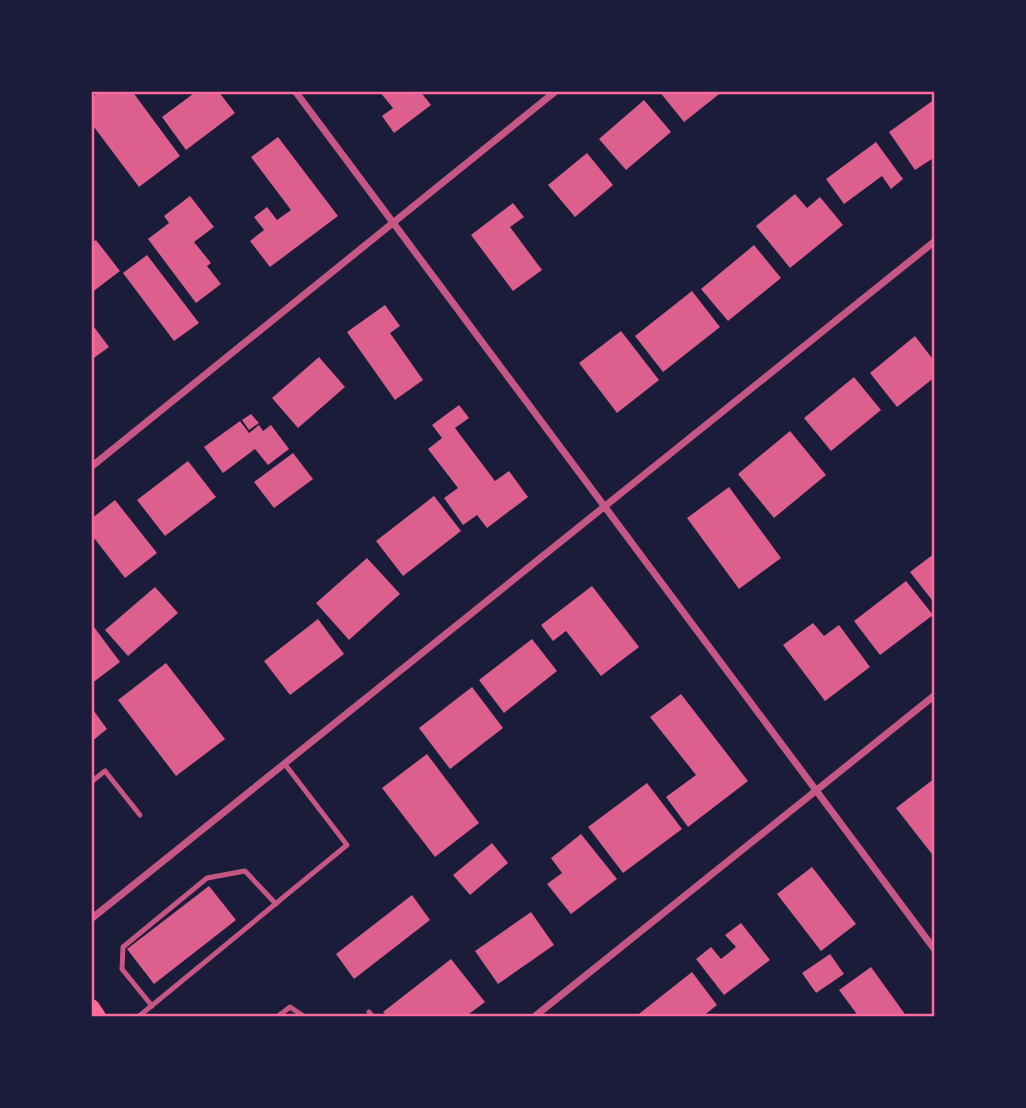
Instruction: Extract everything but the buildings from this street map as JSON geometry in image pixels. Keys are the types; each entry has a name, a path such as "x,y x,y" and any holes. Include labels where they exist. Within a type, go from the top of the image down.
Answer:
{"main road":[{"path":"91,1009 97,1017"}],"street":[{"path":"295,91 935,950"},
{"path":"91,467 556,91"},
{"path":"91,919 935,241"},
{"path":"534,1017 935,695"}],"lane":[{"path":"138,1017 347,845 284,763"},
{"path":"91,782 105,771 140,815"},
{"path":"152,1006 122,969 123,947 207,878 245,871 276,904"},
{"path":"277,1017 290,1007 304,1017"}]}
